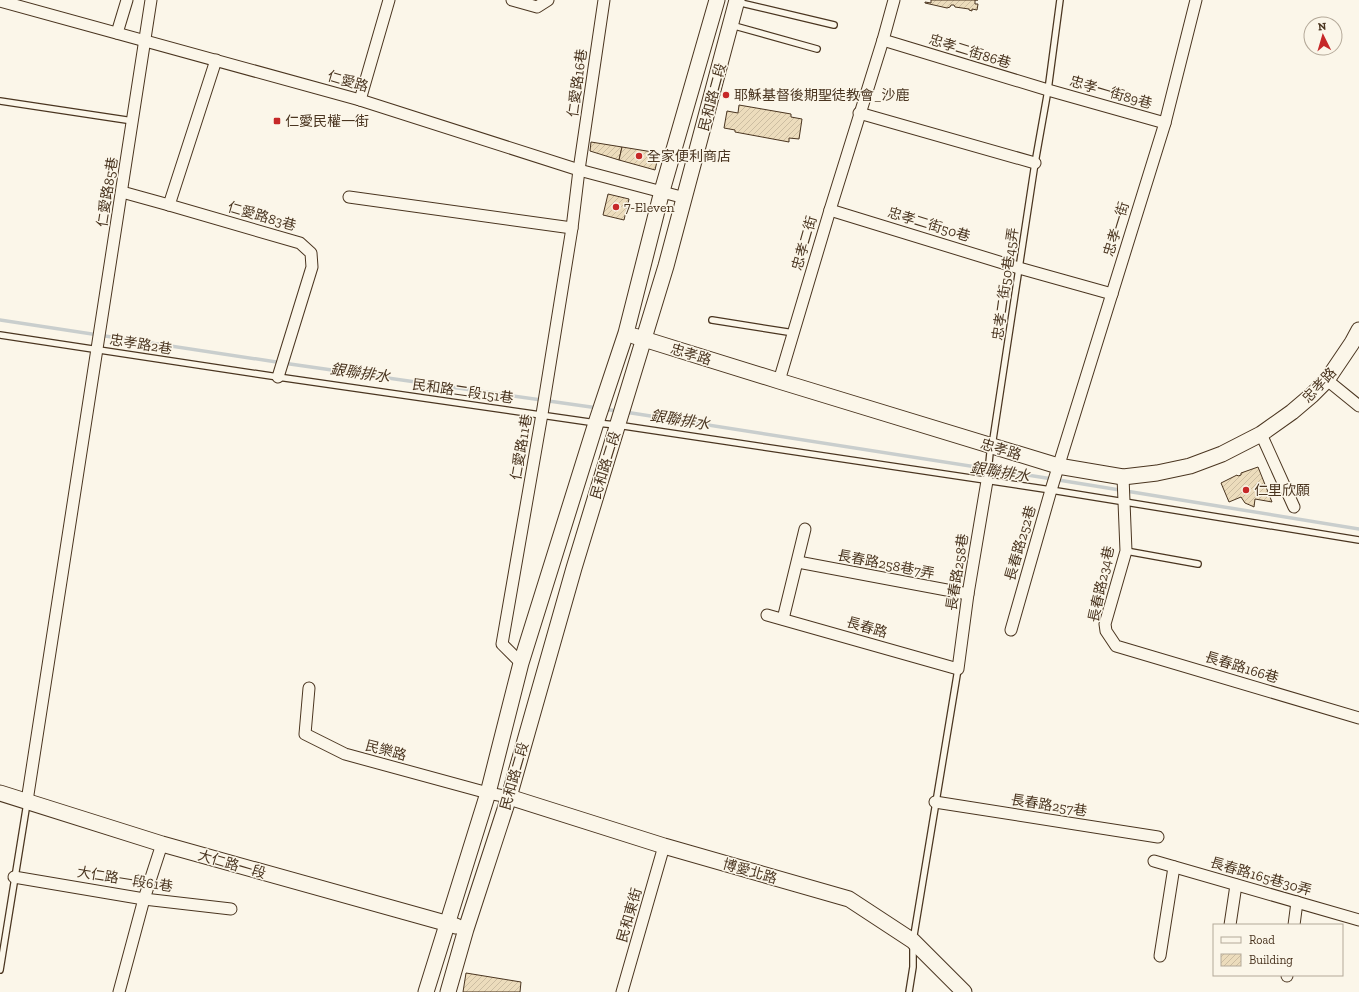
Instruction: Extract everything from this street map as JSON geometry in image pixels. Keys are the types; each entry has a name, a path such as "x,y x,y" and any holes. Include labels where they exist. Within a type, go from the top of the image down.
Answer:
{"street":[{"path":"117,33 126,0"},
{"name":"仁愛路85巷","path":"27,801 151,0"},
{"path":"360,100 390,0"},
{"path":"512,0 537,7 548,0"},
{"name":"仁愛路16巷","path":"579,170 604,0"},
{"name":"民和路二段","path":"426,992 488,793 521,663 596,423 626,333 662,191 717,0"},
{"name":"忠孝二街","path":"779,381 894,0"},
{"name":"仁愛路","path":"0,1 360,100 579,170 685,198"},
{"name":"民和路二段","path":"448,992 466,929 509,797 574,568 666,266 737,1"},
{"name":"忠孝一街","path":"1058,466 1165,122 1193,1"},
{"name":"忠孝二街86巷","path":"883,40 1048,90"},
{"path":"170,205 216,60"},
{"name":"忠孝一街89巷","path":"1048,90 1165,122"},
{"path":"859,113 1035,163"},
{"name":"仁愛路11巷","path":"521,663 502,644 542,414 572,228 579,170"},
{"name":"仁愛路83巷","path":"122,192 300,243 311,253 312,267 280,374"},
{"path":"349,197 572,228"},
{"name":"忠孝二街50巷","path":"830,210 1019,268 1112,294"},
{"name":"忠孝路","path":"626,333 1058,466 1123,477 1157,473 1190,466 1222,454 1261,434 1307,399 1327,380 1359,330"},
{"path":"1327,380 1359,406"},
{"path":"1261,434 1294,507"},
{"name":"長春路252巷","path":"1012,630 1058,466"},
{"name":"長春路234巷","path":"1116,646 1106,631 1105,624 1126,551 1123,477"},
{"name":"長春路258巷","path":"958,669 968,594 987,481"},
{"path":"783,619 805,529"},
{"path":"553,560 574,568"},
{"name":"長春路258巷7弄","path":"798,562 968,594"},
{"name":"長春路","path":"767,615 958,669"},
{"name":"長春路166巷","path":"1116,646 1359,718"},
{"name":"民樂路","path":"309,688 305,734 345,754 488,793 509,797"},
{"name":"大仁路一段","path":"0,793 162,844 466,929"},
{"name":"博愛北路","path":"509,797 664,846 849,899 913,941 964,992"},
{"name":"長春路257巷","path":"935,802 1158,837"},
{"path":"119,992 144,898 162,844"},
{"name":"民和東街","path":"622,992 664,846"},
{"name":"長春路165巷30弄","path":"1154,861 1359,920"},
{"path":"1160,956 1174,867"},
{"name":"大仁路一段61巷","path":"14,877 144,898 231,909"},
{"path":"1230,924 1236,885"},
{"path":"1294,924 1297,902"}],"lane":[{"name":"忠孝二街50巷45弄","path":"987,481 990,453 1035,163 1048,90 1060,0"},
{"path":"737,1 834,25"},
{"path":"731,25 817,49"},
{"path":"0,101 133,121"},
{"path":"712,320 794,333"},
{"name":"忠孝路2巷","path":"0,335 98,345 280,374"},
{"name":"民和路二段151巷","path":"280,374 596,423 1051,490 1359,540"},
{"path":"1126,551 1198,564"},
{"path":"909,992 913,967 913,941 958,669"},
{"path":"0,970 27,801"}],"building":[{"path":"931,0 975,0 975,4 978,4 977,10 972,9 972,11 969,9 955,7 954,5 947,8 925,3 931,3"},
{"path":"739,105 791,114 791,117 802,119 799,139 789,138 789,142 735,132 735,130 724,128 727,111 738,113"},
{"path":"591,142 622,147 619,160 590,151"},
{"name":"全家便利商店","path":"622,147 659,153 655,170 619,160"},
{"name":"7-Eleven","path":"608,194 629,199 624,220 603,215"},
{"name":"仁里欣願","path":"1258,467 1272,502 1255,499 1254,507 1245,503 1241,497 1229,502 1221,483 1237,475 1241,475 1241,473"},
{"path":"466,973 521,982 520,992 463,992"}],"waterway":[{"name":"銀聯排水","path":"0,320 283,363 598,408"},
{"name":"銀聯排水","path":"604,409 617,411"},
{"name":"銀聯排水","path":"625,412 1359,529"}],"place":[{"name":"耶穌基督後期聖徒教會_沙鹿","path":"726,95"},
{"name":"仁愛民權一街","path":"277,121"},
{"name":"全家便利商店","path":"639,156"},
{"name":"7-Eleven","path":"616,207"},
{"name":"仁里欣願","path":"1246,490"}]}
